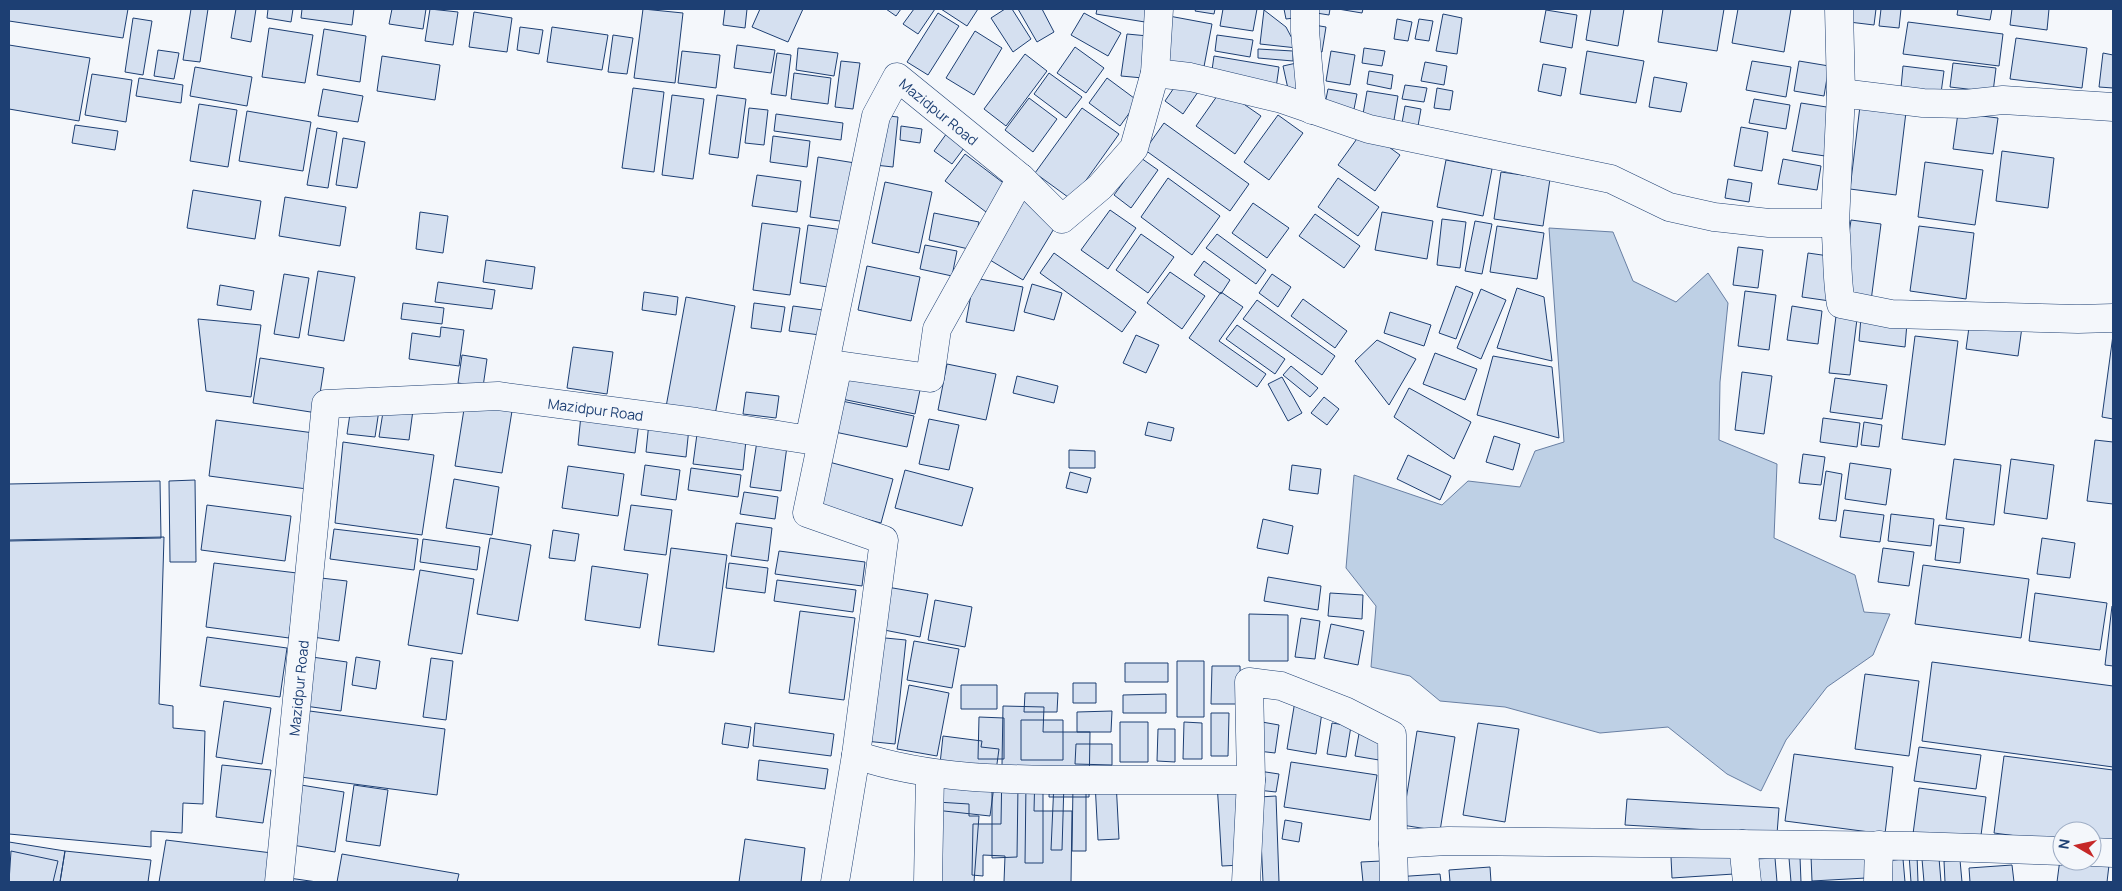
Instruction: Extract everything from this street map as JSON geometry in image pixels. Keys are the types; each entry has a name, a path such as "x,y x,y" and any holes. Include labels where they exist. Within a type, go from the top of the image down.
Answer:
{"street":[{"path":"835,882 856,755 884,540 807,513 838,365 930,378 937,328 1022,178 1062,219 1100,187 1134,148 1155,73 1159,9"},
{"path":"1304,9 1304,31 1312,110"},
{"path":"1839,9 1841,93 1835,223 1837,285 1841,304 1891,314 2078,319 2113,318"},
{"path":"1155,73 1190,77 1282,99 1369,129 1611,179 1669,207 1714,217 1769,223 1835,223"},
{"name":"Mazidpur Road","path":"279,882 326,404 498,396 696,422 809,440 876,116 897,77 1022,178"},
{"path":"1841,93 1923,103 1965,104 2003,100 2113,107"},
{"path":"1246,882 1251,780 1249,682 1281,686 1345,710 1392,734 1394,882"},
{"path":"856,755 888,765 930,773 1042,780 1251,780"},
{"path":"928,882 930,773"},
{"path":"1393,844 1448,841 1879,845 2052,851"},
{"path":"1743,844 1747,882"},
{"path":"1878,882 1879,845"}],"water":[{"path":"1549,228 1613,232 1633,281 1676,302 1708,273 1728,303 1720,382 1719,440 1777,464 1774,538 1855,575 1864,612 1890,614 1873,655 1827,687 1786,740 1761,791 1727,774 1668,727 1600,733 1505,707 1440,701 1410,676 1371,667 1376,606 1346,568 1354,475 1442,505 1468,481 1520,487 1535,451 1564,442"}],"building":[{"path":"9,9 128,9 123,38 9,21"},
{"path":"191,9 208,9 200,62 183,60"},
{"path":"236,9 256,9 251,42 231,38"},
{"path":"268,9 293,9 291,22 267,18"},
{"path":"302,9 354,9 352,25 301,18"},
{"path":"392,9 426,9 423,29 389,24"},
{"path":"430,9 458,12 453,45 425,41"},
{"path":"643,9 683,13 675,83 634,78"},
{"path":"725,9 747,9 745,28 723,25"},
{"path":"760,9 803,9 788,42 752,27"},
{"path":"886,9 901,9 896,16"},
{"path":"914,9 935,9 918,34 903,24"},
{"path":"941,9 978,9 967,26"},
{"path":"1005,9 1012,9 1031,39 1013,52 991,18"},
{"path":"1018,9 1042,9 1054,32 1037,42"},
{"path":"1097,9 1154,9 1151,23 1096,14"},
{"path":"1196,9 1215,9 1214,14 1195,11"},
{"path":"1223,9 1257,9 1253,31 1220,26"},
{"path":"1284,9 1300,9 1302,17 1286,19"},
{"path":"1311,9 1330,9 1329,15 1310,12"},
{"path":"1338,9 1363,9 1362,13"},
{"path":"1591,9 1624,9 1618,46 1586,40"},
{"path":"1663,9 1724,9 1717,51 1658,42"},
{"path":"1738,9 1791,9 1784,52 1732,43"},
{"path":"1851,9 1876,9 1874,25 1849,22"},
{"path":"1881,9 1901,9 1899,28 1879,26"},
{"path":"1958,9 1992,9 1990,20 1957,15"},
{"path":"2012,9 2049,9 2047,30 2010,25"},
{"path":"1264,10 1286,27 1297,48 1260,44"},
{"path":"1546,10 1577,15 1572,48 1540,42"},
{"path":"474,12 512,18 507,52 469,47"},
{"path":"938,13 959,26 928,75 907,62"},
{"path":"1084,13 1121,33 1108,56 1071,35"},
{"path":"1443,14 1462,18 1457,54 1436,51"},
{"path":"1169,16 1212,24 1203,72 1161,66"},
{"path":"133,18 152,21 143,75 125,72"},
{"path":"1397,19 1412,22 1408,41 1394,39"},
{"path":"1419,19 1433,21 1429,41 1415,39"},
{"path":"1908,22 2003,34 1999,66 1903,54"},
{"path":"1314,25 1326,27 1322,52 1310,50"},
{"path":"520,27 543,30 539,54 517,50"},
{"path":"552,27 608,35 602,70 547,62"},
{"path":"269,28 313,35 305,83 262,77"},
{"path":"324,29 366,36 360,82 317,75"},
{"path":"975,31 1002,48 974,95 946,78"},
{"path":"1127,34 1148,36 1143,78 1121,76"},
{"path":"613,35 633,38 627,74 608,72"},
{"path":"1217,35 1253,40 1250,57 1215,51"},
{"path":"2016,38 2087,48 2082,88 2010,79"},
{"path":"9,45 90,58 79,121 9,109"},
{"path":"737,45 775,50 771,73 734,68"},
{"path":"1075,47 1104,68 1086,93 1057,73"},
{"path":"798,48 838,53 834,76 796,70"},
{"path":"1364,48 1385,51 1382,66 1362,63"},
{"path":"1258,49 1293,51 1293,61 1258,58"},
{"path":"158,50 179,53 174,79 154,76"},
{"path":"682,51 720,55 716,88 678,83"},
{"path":"1331,51 1355,55 1350,85 1326,81"},
{"path":"1587,51 1644,61 1636,103 1580,94"},
{"path":"777,53 791,55 786,96 771,94"},
{"path":"2103,53 2113,55 2113,88 2099,87"},
{"path":"1025,54 1047,71 1006,126 984,109"},
{"path":"382,56 440,65 435,100 377,91"},
{"path":"1214,56 1279,67 1276,88 1211,77"},
{"path":"841,61 860,63 853,109 835,107"},
{"path":"1752,61 1791,67 1786,97 1746,90"},
{"path":"1799,61 1829,66 1824,96 1794,91"},
{"path":"1301,62 1307,94 1290,98 1283,66"},
{"path":"1425,62 1447,66 1444,85 1421,81"},
{"path":"1953,63 1996,68 1993,92 1950,87"},
{"path":"1543,64 1566,68 1561,96 1538,91"},
{"path":"1903,66 1944,71 1941,93 1901,88"},
{"path":"195,67 252,77 247,106 190,96"},
{"path":"1369,71 1393,75 1391,89 1367,84"},
{"path":"794,73 831,78 828,104 791,99"},
{"path":"1049,73 1082,97 1066,118 1034,94"},
{"path":"92,74 132,80 126,122 85,115"},
{"path":"1654,77 1687,83 1681,112 1649,107"},
{"path":"139,78 183,85 181,103 136,96"},
{"path":"1107,78 1138,101 1120,126 1089,103"},
{"path":"1180,79 1198,92 1183,114 1165,101"},
{"path":"1405,85 1427,88 1424,102 1402,99"},
{"path":"633,88 664,92 654,172 622,168"},
{"path":"1437,88 1453,91 1450,110 1434,108"},
{"path":"323,89 363,96 358,122 318,116"},
{"path":"1222,89 1261,116 1235,154 1196,126"},
{"path":"1328,89 1357,94 1353,114 1324,109"},
{"path":"1367,91 1398,96 1393,126 1362,120"},
{"path":"672,95 704,99 693,179 662,175"},
{"path":"717,95 746,99 738,158 709,154"},
{"path":"1029,98 1057,119 1033,152 1005,130"},
{"path":"1754,99 1790,105 1786,129 1749,123"},
{"path":"1801,103 1833,108 1825,156 1792,151"},
{"path":"199,104 237,110 228,167 190,161"},
{"path":"1405,106 1421,109 1418,126 1402,123"},
{"path":"1860,106 1906,112 1896,195 1850,189"},
{"path":"749,108 768,110 764,145 745,143"},
{"path":"1082,108 1119,134 1072,200 1035,173"},
{"path":"247,111 311,122 303,171 239,161"},
{"path":"1958,113 1998,118 1993,154 1953,149"},
{"path":"776,114 843,123 841,140 774,131"},
{"path":"880,115 898,117 893,167 875,165"},
{"path":"1278,115 1303,133 1269,180 1244,162"},
{"path":"1164,123 1249,184 1230,211 1145,150"},
{"path":"75,125 118,131 115,150 72,143"},
{"path":"901,126 922,129 920,143 900,140"},
{"path":"952,126 970,140 952,164 934,151"},
{"path":"1741,127 1768,132 1762,171 1734,166"},
{"path":"317,128 337,132 328,188 307,185"},
{"path":"1364,129 1400,155 1375,191 1338,165"},
{"path":"773,136 810,141 807,167 770,162"},
{"path":"343,138 365,142 357,188 336,185"},
{"path":"2002,151 2054,158 2048,208 1996,201"},
{"path":"965,154 1010,188 990,215 945,181"},
{"path":"818,157 855,163 847,222 810,217"},
{"path":"1141,158 1158,170 1131,208 1114,195"},
{"path":"1783,159 1821,166 1817,190 1778,184"},
{"path":"1446,160 1492,169 1483,216 1437,207"},
{"path":"1925,162 1983,170 1975,225 1918,217"},
{"path":"1501,172 1550,179 1543,226 1494,219"},
{"path":"757,175 801,181 797,212 752,206"},
{"path":"1168,178 1220,216 1192,255 1141,217"},
{"path":"1338,178 1379,207 1358,236 1318,207"},
{"path":"1728,179 1752,183 1749,202 1725,198"},
{"path":"885,182 932,192 919,253 872,243"},
{"path":"193,190 261,201 255,239 187,228"},
{"path":"285,197 346,207 340,246 279,236"},
{"path":"1021,199 1058,222 1023,280 985,257"},
{"path":"1253,203 1289,228 1267,258 1232,233"},
{"path":"1110,210 1136,228 1108,269 1081,250"},
{"path":"420,212 448,216 443,253 416,249"},
{"path":"1382,212 1433,221 1427,259 1375,250"},
{"path":"934,213 979,222 973,250 929,240"},
{"path":"1315,214 1360,246 1344,268 1299,236"},
{"path":"1442,219 1466,222 1460,268 1437,265"},
{"path":"1851,220 1881,224 1871,301 1840,297"},
{"path":"1475,221 1492,224 1482,274 1465,271"},
{"path":"762,223 800,228 790,295 753,290"},
{"path":"808,225 843,230 835,288 800,283"},
{"path":"1497,226 1544,233 1537,279 1490,272"},
{"path":"1919,226 1974,233 1966,299 1910,291"},
{"path":"1141,234 1174,257 1148,293 1116,270"},
{"path":"1217,234 1266,270 1256,284 1206,248"},
{"path":"925,245 957,251 952,276 920,269"},
{"path":"1738,247 1763,250 1758,288 1733,285"},
{"path":"1054,253 1136,312 1122,332 1040,273"},
{"path":"1808,253 1836,257 1830,301 1802,297"},
{"path":"486,260 535,267 532,289 483,282"},
{"path":"1204,261 1230,280 1221,294 1194,275"},
{"path":"867,266 920,277 911,321 858,310"},
{"path":"318,271 355,277 344,341 308,335"},
{"path":"1170,272 1205,296 1182,329 1147,303"},
{"path":"284,274 309,278 299,338 274,334"},
{"path":"1272,274 1291,287 1278,307 1259,293"},
{"path":"974,278 1023,287 1014,331 966,322"},
{"path":"438,282 495,290 492,309 435,302"},
{"path":"1032,284 1062,293 1054,320 1024,312"},
{"path":"220,285 254,291 251,310 217,305"},
{"path":"1456,286 1473,293 1456,339 1439,333"},
{"path":"1517,288 1544,297 1552,361 1497,348"},
{"path":"1481,289 1506,300 1481,359 1457,348"},
{"path":"1745,291 1776,295 1769,350 1738,346"},
{"path":"644,292 678,297 676,315 642,310"},
{"path":"1221,292 1243,307 1219,341 1266,374 1257,387 1189,338"},
{"path":"686,297 735,306 715,415 666,407"},
{"path":"1303,299 1347,331 1335,348 1291,316"},
{"path":"1257,300 1335,356 1322,375 1243,319"},
{"path":"403,303 444,308 442,324 401,319"},
{"path":"754,303 785,307 781,332 751,328"},
{"path":"793,306 823,310 820,335 789,331"},
{"path":"1792,306 1822,311 1818,344 1787,340"},
{"path":"1390,312 1431,325 1424,346 1384,333"},
{"path":"1836,316 1857,319 1850,375 1829,373"},
{"path":"1861,317 1907,323 1905,347 1859,341"},
{"path":"198,319 261,325 251,397 206,391"},
{"path":"1970,320 2022,327 2018,356 1966,349"},
{"path":"1237,325 1285,359 1275,374 1226,339"},
{"path":"441,327 464,330 459,366 409,359 412,333 440,337"},
{"path":"1136,335 1159,345 1146,373 1123,363"},
{"path":"2113,335 2113,419 2102,417"},
{"path":"1915,336 1958,341 1945,445 1902,439"},
{"path":"1377,340 1416,359 1389,405 1355,361"},
{"path":"573,347 613,352 607,394 567,388"},
{"path":"1435,353 1477,369 1465,400 1423,384"},
{"path":"462,355 487,359 483,387 458,383"},
{"path":"1493,356 1552,367 1559,438 1477,415"},
{"path":"260,358 324,368 317,413 253,403"},
{"path":"947,364 996,374 986,420 938,410"},
{"path":"1291,366 1318,388 1310,397 1283,375"},
{"path":"1742,372 1772,376 1764,434 1735,430"},
{"path":"843,374 920,390 915,414 837,398"},
{"path":"1017,376 1058,386 1054,403 1013,393"},
{"path":"1282,377 1302,413 1288,421 1268,384"},
{"path":"1835,378 1887,385 1882,419 1830,412"},
{"path":"1409,388 1471,422 1454,459 1394,417"},
{"path":"746,392 779,396 776,418 743,414"},
{"path":"1324,397 1339,409 1327,425 1311,413"},
{"path":"837,400 914,416 907,447 830,431"},
{"path":"465,403 512,411 502,473 455,466"},
{"path":"384,406 413,410 409,440 379,437"},
{"path":"351,407 379,410 375,437 347,434"},
{"path":"581,415 639,422 635,453 578,445"},
{"path":"1823,418 1860,423 1857,447 1820,442"},
{"path":"929,419 959,425 949,470 919,464"},
{"path":"216,420 314,433 307,489 209,476"},
{"path":"649,422 689,428 686,457 646,452"},
{"path":"1148,422 1174,428 1171,441 1145,435"},
{"path":"1864,422 1882,425 1879,447 1861,445"},
{"path":"697,434 746,440 743,470 693,464"},
{"path":"1494,436 1520,444 1513,470 1486,462"},
{"path":"2095,440 2113,442 2113,504 2087,501"},
{"path":"757,441 787,446 781,491 750,487"},
{"path":"343,442 434,455 422,535 335,523"},
{"path":"1069,450 1095,451 1095,468 1069,468"},
{"path":"1803,454 1825,457 1821,485 1799,483"},
{"path":"1408,455 1451,476 1440,500 1397,479"},
{"path":"1954,459 2001,465 1994,525 1946,519"},
{"path":"2011,459 2054,465 2047,519 2004,513"},
{"path":"829,462 893,479 881,523 817,506"},
{"path":"1850,463 1891,469 1886,505 1845,499"},
{"path":"645,465 680,470 676,500 641,495"},
{"path":"1292,465 1321,469 1318,494 1289,490"},
{"path":"568,466 624,474 618,516 562,508"},
{"path":"691,468 741,475 738,497 688,490"},
{"path":"905,470 973,488 962,526 895,508"},
{"path":"1826,471 1842,474 1836,521 1819,519"},
{"path":"1070,472 1091,478 1087,493 1066,488"},
{"path":"454,479 499,487 492,535 446,528"},
{"path":"195,480 196,562 170,562 169,481"},
{"path":"160,481 161,538 9,541 9,484"},
{"path":"744,492 778,497 775,519 740,514"},
{"path":"207,505 291,516 285,561 201,550"},
{"path":"631,505 672,510 666,555 624,550"},
{"path":"1844,510 1884,515 1880,542 1840,537"},
{"path":"1891,514 1934,519 1931,546 1888,541"},
{"path":"1263,519 1293,526 1288,554 1257,548"},
{"path":"736,523 772,528 768,561 731,556"},
{"path":"1939,525 1964,528 1960,563 1935,560"},
{"path":"334,529 418,539 414,570 330,559"},
{"path":"553,530 579,534 575,561 549,558"},
{"path":"164,537 159,704 173,706 173,728 205,731 203,804 183,803 182,833 151,831 151,847 9,834 9,540"},
{"path":"490,538 531,545 518,621 477,614"},
{"path":"2042,538 2075,543 2070,578 2037,574"},
{"path":"423,539 480,547 477,570 420,562"},
{"path":"671,548 727,555 714,652 658,645"},
{"path":"1883,548 1914,552 1909,586 1878,582"},
{"path":"779,551 865,562 862,586 775,574"},
{"path":"214,563 297,573 289,638 206,627"},
{"path":"729,563 768,568 765,593 726,588"},
{"path":"1923,565 2029,579 2021,638 1915,624"},
{"path":"592,566 648,574 640,628 585,620"},
{"path":"420,570 474,579 462,654 408,645"},
{"path":"1268,577 1321,586 1318,610 1264,601"},
{"path":"321,578 347,581 339,641 313,637"},
{"path":"777,580 856,590 853,612 774,601"},
{"path":"887,587 928,594 920,637 879,629"},
{"path":"1330,593 1363,595 1362,619 1328,616"},
{"path":"2035,593 2107,603 2100,650 2029,641"},
{"path":"935,600 972,607 965,647 928,640"},
{"path":"2113,606 2113,666 2105,665"},
{"path":"800,611 855,618 844,700 789,693"},
{"path":"1249,614 1288,615 1288,661 1249,661"},
{"path":"1301,618 1320,621 1315,659 1295,657"},
{"path":"1331,624 1364,631 1358,665 1324,658"},
{"path":"207,637 287,648 280,697 200,686"},
{"path":"875,637 906,640 895,744 865,741"},
{"path":"914,641 959,649 952,688 907,680"},
{"path":"312,657 347,662 341,711 305,706"},
{"path":"356,657 380,661 376,689 352,685"},
{"path":"431,658 453,661 446,720 423,717"},
{"path":"1177,661 1204,661 1204,717 1177,717"},
{"path":"1932,662 2113,686 2113,767 1922,741"},
{"path":"1125,663 1168,663 1168,682 1125,682"},
{"path":"1212,666 1240,666 1241,704 1211,704"},
{"path":"1865,674 1919,681 1909,756 1855,749"},
{"path":"1073,683 1096,683 1096,703 1073,703"},
{"path":"909,685 949,693 937,756 897,749"},
{"path":"961,685 997,685 997,709 961,709"},
{"path":"1025,693 1058,693 1057,712 1024,712"},
{"path":"1166,694 1166,713 1123,713 1123,695"},
{"path":"224,701 271,708 262,764 216,757"},
{"path":"1295,701 1323,705 1316,754 1287,749"},
{"path":"1003,706 1044,707 1043,732 1090,732 1089,797 1049,797 1050,771 1035,771 1034,811 1072,811 1071,882 1004,882 1005,856 983,855 983,876 972,875 973,824 1001,824"},
{"path":"302,710 445,729 437,795 293,776"},
{"path":"1112,711 1111,732 1077,732 1077,712"},
{"path":"1211,713 1229,713 1228,756 1211,756"},
{"path":"979,717 1004,718 1004,759 978,759"},
{"path":"1021,720 1063,720 1063,760 1021,760"},
{"path":"1120,722 1148,722 1148,762 1120,762"},
{"path":"1184,722 1202,723 1202,759 1183,759"},
{"path":"1262,722 1279,725 1275,753 1258,751"},
{"path":"725,723 751,727 748,748 722,744"},
{"path":"755,723 834,734 831,756 753,746"},
{"path":"1332,723 1351,726 1346,757 1327,754"},
{"path":"1478,723 1519,729 1505,822 1463,815"},
{"path":"1360,728 1384,732 1379,760 1355,756"},
{"path":"1158,729 1175,729 1175,762 1157,761"},
{"path":"1417,731 1455,737 1440,831 1402,825"},
{"path":"943,736 982,741 981,747 999,749 990,816 935,810"},
{"path":"1076,744 1112,744 1112,765 1075,764"},
{"path":"1919,747 1981,755 1976,789 1914,781"},
{"path":"1794,754 1893,767 1885,834 1785,821"},
{"path":"2004,756 2113,770 2113,848 2102,847 2102,821 2052,821 2052,841 1994,833"},
{"path":"759,760 828,769 825,789 757,780"},
{"path":"1291,762 1377,775 1370,820 1284,807"},
{"path":"222,765 271,770 263,823 216,817"},
{"path":"1259,771 1279,774 1276,792 1257,790"},
{"path":"1116,781 1119,839 1098,840 1095,782"},
{"path":"1237,781 1242,865 1222,866 1217,782"},
{"path":"1054,782 1064,782 1062,850 1051,850"},
{"path":"1026,783 1043,783 1043,863 1025,863"},
{"path":"1073,784 1086,784 1086,851 1072,851"},
{"path":"301,785 344,792 335,852 292,845"},
{"path":"354,785 388,790 380,846 346,841"},
{"path":"1018,785 1017,857 992,858 992,786"},
{"path":"1919,788 1986,797 1980,843 1913,834"},
{"path":"1276,796 1279,882 1263,882 1259,797"},
{"path":"1627,799 1779,808 1777,834 1625,825"},
{"path":"937,802 969,804 969,816 979,816 974,882 932,882"},
{"path":"1285,820 1302,823 1299,842 1282,839"},
{"path":"745,839 805,848 801,882 739,882"},
{"path":"166,840 272,853 269,882 159,882"},
{"path":"9,842 65,851 60,882 9,882"},
{"path":"11,851 58,861 53,882 9,882"},
{"path":"65,851 151,860 148,882 60,882"},
{"path":"1732,852 1734,874 1672,878 1671,857"},
{"path":"1864,852 1866,878 1812,881 1811,856"},
{"path":"342,854 459,874 457,882 337,882"},
{"path":"1909,855 1917,855 1918,882 1911,882"},
{"path":"1800,857 1801,882 1791,882 1789,858"},
{"path":"1775,858 1777,882 1756,882 1755,859"},
{"path":"1939,858 1941,882 1924,882 1922,859"},
{"path":"1903,859 1905,882 1886,882 1885,861"},
{"path":"1960,860 1962,882 1945,882 1944,861"},
{"path":"1381,861 1383,882 1363,882 1361,862"},
{"path":"2102,864 2109,865 2107,882 2057,882 2058,871 2102,871"},
{"path":"2012,865 2014,882 1970,882 1969,868"},
{"path":"1490,867 1491,882 1450,882 1449,870"},
{"path":"1440,874 1441,882 1396,882 1395,877"},
{"path":"289,878 317,882 288,882"}]}
